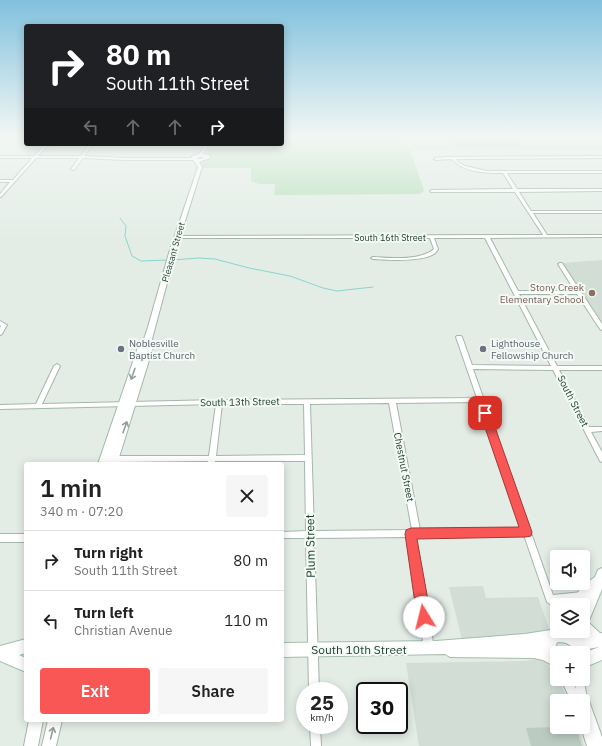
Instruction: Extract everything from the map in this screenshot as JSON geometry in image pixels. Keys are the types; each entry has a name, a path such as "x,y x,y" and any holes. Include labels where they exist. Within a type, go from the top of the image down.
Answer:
{"main road":[{"path":"582,598 601,576"},
{"path":"590,602 601,576"},
{"name":"South 10th Street","path":"284,650 433,648 460,644 540,639 550,636"},
{"path":"550,650 549,648 552,638"},
{"path":"571,638 580,644 600,645"},
{"path":"590,654 600,645"},
{"path":"0,653 24,647"},
{"name":"South 10th Street","path":"433,648 453,651 534,651 550,656"},
{"path":"0,653 24,663"}],"street":[{"path":"0,196 23,171"},
{"name":"Pleasant Street","path":"105,462 143,344 148,339 171,260 194,171"},
{"path":"481,171 602,172"},
{"path":"504,172 546,236"},
{"path":"0,181 14,181"},
{"path":"432,191 602,190"},
{"path":"530,212 602,212"},
{"name":"South 16th Street","path":"177,237 602,236"},
{"path":"373,258 402,259 431,255 436,249 432,237"},
{"name":"South Street","path":"487,237 602,459"},
{"path":"560,264 602,328"},
{"path":"517,293 578,292"},
{"path":"0,333 4,326 2,323"},
{"path":"459,337 550,599"},
{"name":"Pleasant Street","path":"113,461 150,344 148,339"},
{"path":"38,406 57,366"},
{"path":"470,367 602,368"},
{"name":"South 13th Street","path":"0,407 219,402 481,400"},
{"name":"Chestnut Street","path":"392,401 433,648"},
{"path":"211,461 219,402"},
{"name":"Plum Street","path":"307,402 314,682"},
{"path":"587,430 602,430"},
{"path":"113,461 211,461 308,458"},
{"path":"284,535 526,532"},
{"path":"0,538 24,538"},
{"path":"590,634 600,645"},
{"path":"580,686 581,693 600,746"},
{"path":"30,746 36,722"},
{"path":"49,746 55,722"},
{"path":"315,734 316,746"},
{"path":"588,734 592,746"}],"shaded area":[{"name":"Stony Creek Elementary School","path":"602,260 602,322 562,263"},
{"path":"483,586 486,598 538,597 550,631 541,634 462,640 449,587"},
{"path":"536,659 545,662 550,667 550,686 562,686 566,694 550,694 550,734 580,734 584,746 419,746 406,663 525,661"}],"green space":[{"path":"251,171 417,171 424,190 419,194 274,195 275,184 259,184 251,181"}],"building":[{"path":"550,727 550,734 578,734 582,746 531,746 526,728"}],"waterway":[{"path":"120,218 126,226 125,236 132,256 141,261 168,260"},
{"path":"172,260 199,258 215,259 249,268 290,276 323,288 337,291 373,287"}],"place":[{"name":"Stony Creek Elementary School","path":"592,293"},
{"name":"Noblesville Baptist Church","path":"121,349"},
{"name":"Lighthouse Fellowship Church","path":"483,349"}],"route":[{"path":"424,617 411,534 526,532 485,413"}]}
